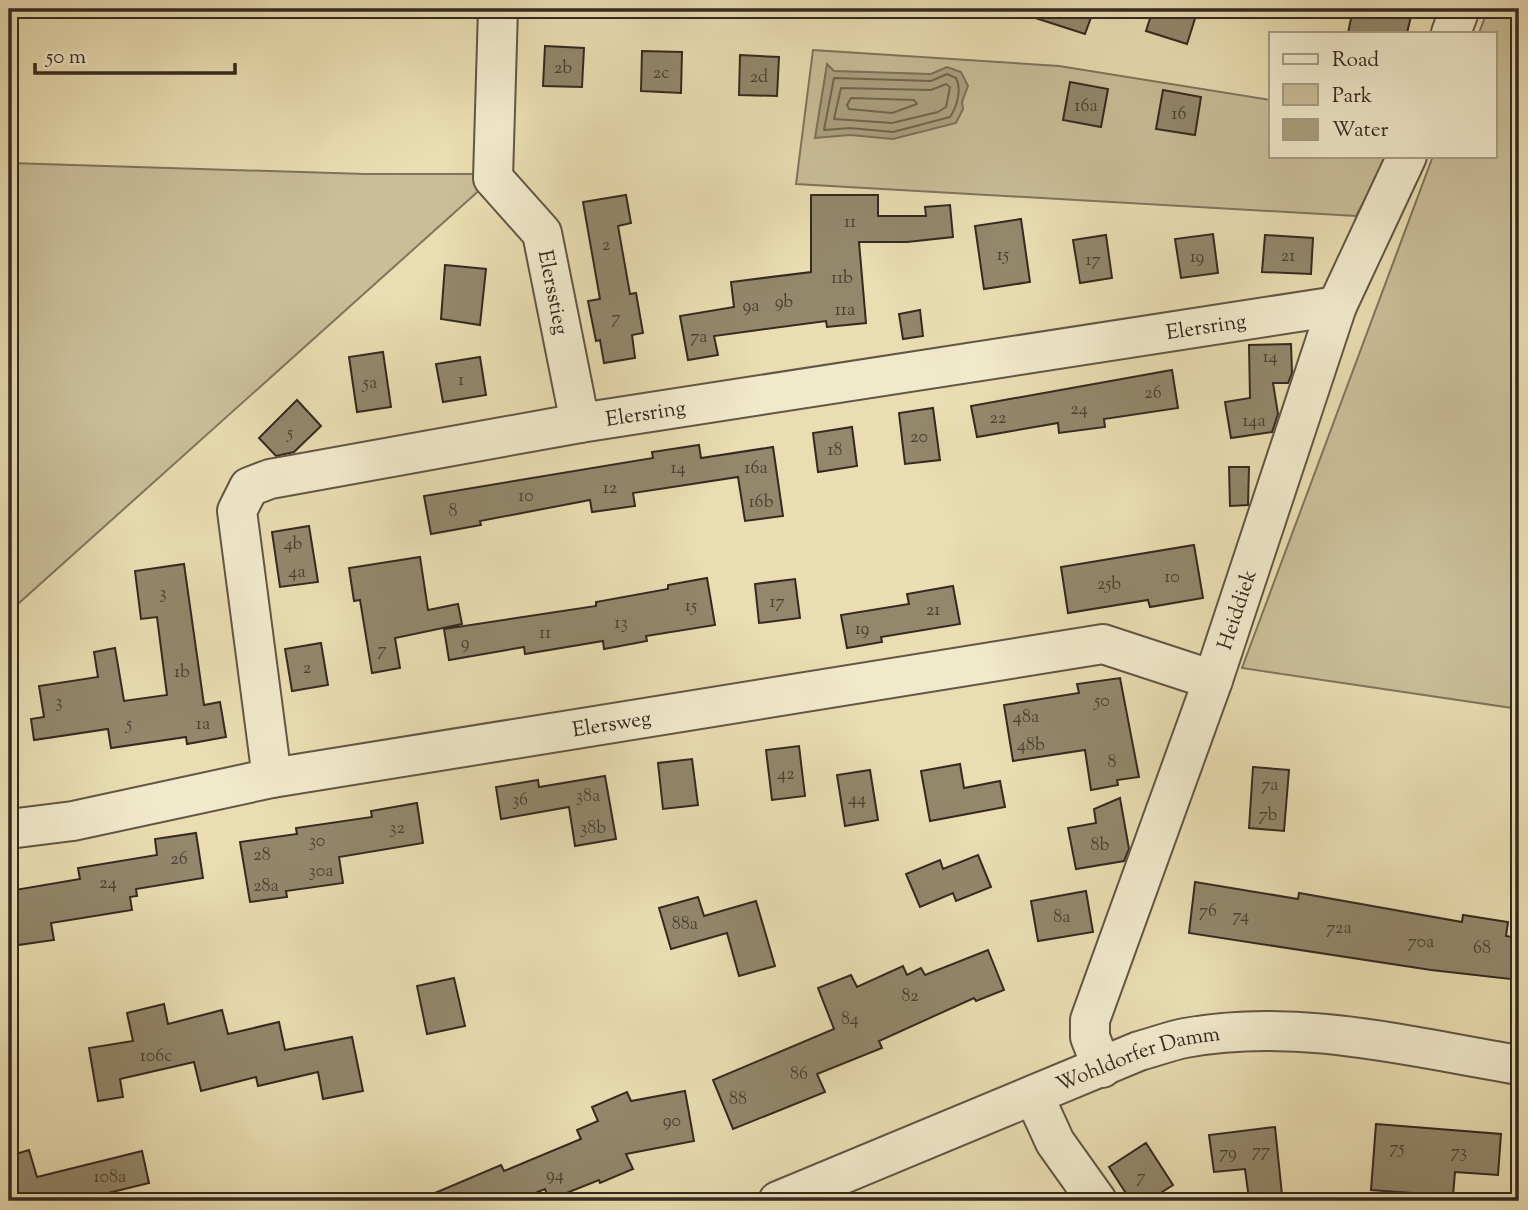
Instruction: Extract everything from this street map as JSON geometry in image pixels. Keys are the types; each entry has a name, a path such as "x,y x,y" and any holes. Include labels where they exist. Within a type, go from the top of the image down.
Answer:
{"street":[{"name":"Elersstieg","path":"498,9 493,178 542,233 580,423"},
{"path":"1451,32 1460,9"},
{"name":"Heiddiek","path":"1102,1068 1090,1037 1090,1020 1213,680 1337,306 1406,158"},
{"name":"Elersring","path":"272,778 237,511 249,487 271,479 580,423 1337,306"},
{"name":"Elersweg","path":"9,829 73,821 272,778 1103,644 1213,680"},
{"name":"Wohldorfer Damm","path":"778,1201 1139,1052 1185,1038 1269,1031 1357,1038 1519,1065"},
{"path":"1034,1096 1055,1142 1097,1201"}],"green space":[{"path":"1488,9 1519,9 1519,709 1242,668 1432,158 1496,158 1496,32 1479,32"},
{"path":"813,50 1059,66 1269,100 1269,158 1387,158 1356,216 796,184"},
{"path":"9,163 365,174 475,174 493,178 9,612"}],"water":[{"path":"827,64 834,71 931,74 947,67 961,72 968,86 962,102 963,109 956,123 893,139 850,135 815,138"}],"building":[{"path":"1021,9 1094,9 1085,34 1020,13"},
{"path":"1153,9 1198,9 1187,44 1146,31"},
{"path":"1353,9 1412,12 1407,32 1348,32"},
{"path":"545,46 584,48 582,87 543,86"},
{"path":"642,51 682,52 681,93 641,91"},
{"path":"740,55 779,57 777,96 739,95"},
{"path":"1070,82 1108,89 1101,127 1063,120"},
{"path":"1163,90 1201,97 1195,135 1156,129"},
{"path":"626,195 631,223 618,226 630,294 636,293 643,333 632,335 635,358 604,363 600,340 596,341 588,301 600,299 583,202"},
{"path":"811,195 878,195 878,216 926,216 925,207 950,205 953,237 907,242 859,242 866,323 827,327 826,321 714,336 718,355 688,360 680,316 734,307 731,282 811,272"},
{"path":"1021,219 1030,282 984,289 975,226"},
{"path":"1213,234 1218,273 1181,278 1175,239"},
{"path":"1106,235 1112,278 1080,283 1073,240"},
{"path":"1265,235 1313,238 1311,274 1262,272"},
{"path":"445,265 486,269 480,325 441,319"},
{"path":"920,310 923,336 903,339 899,314"},
{"path":"1291,344 1292,373 1288,383 1273,383 1278,414 1272,432 1231,438 1225,402 1250,398 1249,345"},
{"path":"383,352 391,407 357,412 349,357"},
{"path":"480,357 486,395 443,402 436,364"},
{"path":"1172,370 1178,408 1104,419 1105,427 1059,433 1058,423 977,437 971,406"},
{"path":"297,400 321,426 294,452 276,456 259,438"},
{"path":"933,408 940,460 905,464 899,413"},
{"path":"852,427 857,466 818,472 813,433"},
{"path":"699,445 701,458 773,447 783,516 745,521 738,477 633,493 635,506 592,512 590,500 480,521 481,525 431,534 424,496 653,458 652,452"},
{"path":"1229,467 1249,467 1248,505 1230,506"},
{"path":"309,526 318,582 280,587 272,532"},
{"path":"1194,545 1203,598 1150,607 1148,600 1068,613 1061,567"},
{"path":"420,557 428,610 458,604 462,624 395,638 400,668 372,673 360,600 354,601 349,568"},
{"path":"184,564 204,705 220,702 226,737 187,744 186,737 111,748 108,729 34,740 31,719 44,717 39,686 98,677 94,652 115,648 124,701 167,695 157,617 141,619 135,571"},
{"path":"707,578 715,625 646,636 647,641 604,649 603,641 525,654 524,647 449,660 444,629 596,606 596,602 668,589 668,585"},
{"path":"795,579 800,618 759,623 755,584"},
{"path":"953,586 960,624 881,637 882,642 847,648 841,615 909,604 907,594"},
{"path":"321,643 328,685 292,691 285,649"},
{"path":"1120,678 1139,777 1117,780 1118,785 1091,790 1085,750 1013,761 1004,705 1079,693 1077,684"},
{"path":"799,746 805,796 772,800 766,750"},
{"path":"692,759 698,805 663,809 658,763"},
{"path":"960,764 964,788 1000,781 1005,807 930,821 921,771"},
{"path":"1253,767 1289,770 1284,831 1249,828"},
{"path":"870,770 878,820 845,826 837,775"},
{"path":"605,776 616,839 575,846 569,807 501,819 496,787 538,780 539,787"},
{"path":"1120,798 1129,849 1124,861 1076,869 1068,828 1096,823 1094,809"},
{"path":"417,803 423,843 339,857 343,883 286,891 287,897 250,902 240,842 297,834 296,828 372,817 371,811"},
{"path":"196,833 203,878 136,889 137,896 130,897 132,910 51,923 54,940 11,946 9,891 80,879 78,868 157,855 155,839"},
{"path":"978,855 991,887 956,901 953,893 920,907 906,874 940,860 943,869"},
{"path":"1195,882 1298,899 1299,893 1462,922 1463,915 1508,922 1506,936 1519,938 1519,980 1431,970 1189,933"},
{"path":"1086,891 1093,932 1038,941 1031,901"},
{"path":"698,897 704,916 756,901 775,966 739,976 727,933 671,949 659,908"},
{"path":"988,950 1004,990 976,1001 974,998 879,1041 882,1048 817,1074 825,1092 733,1129 713,1080 834,1029 818,988 851,975 857,987 903,966 907,975 921,968 925,975"},
{"path":"454,978 465,1026 427,1034 417,986"},
{"path":"164,1004 168,1024 222,1010 228,1034 279,1022 285,1050 352,1037 363,1091 323,1099 318,1072 258,1086 256,1077 201,1091 194,1062 120,1079 123,1097 98,1101 89,1048 133,1041 127,1013"},
{"path":"685,1091 694,1141 626,1154 633,1169 600,1183 599,1180 549,1200 545,1189 515,1201 416,1201 501,1165 504,1171 581,1139 577,1130 598,1121 592,1107 627,1092 631,1101"},
{"path":"1376,1124 1501,1134 1498,1175 1455,1172 1453,1196 1371,1190"},
{"path":"1275,1127 1282,1195 1249,1199 1245,1169 1214,1172 1209,1135"},
{"path":"1146,1143 1173,1185 1148,1201 1131,1201 1109,1167"},
{"path":"29,1150 37,1177 142,1151 149,1183 108,1193 110,1201 9,1201 9,1156"}]}
